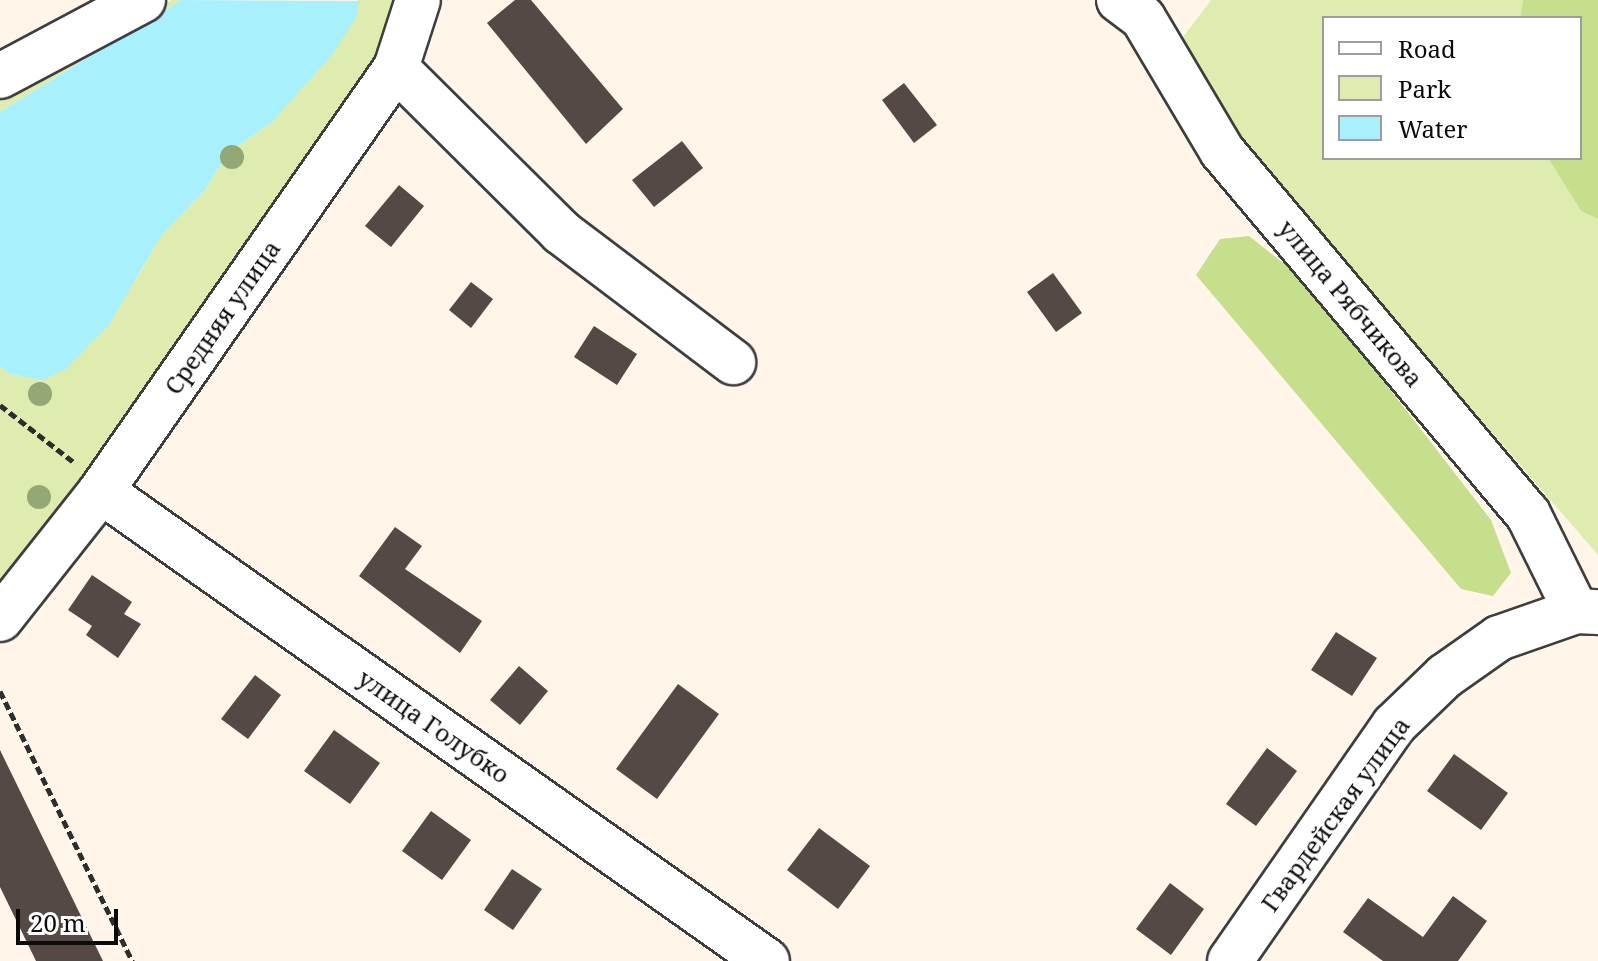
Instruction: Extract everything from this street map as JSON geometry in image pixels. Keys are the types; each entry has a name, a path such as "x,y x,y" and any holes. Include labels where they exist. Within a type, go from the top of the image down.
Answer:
{"street":[{"path":"0,76 143,0"},
{"name":"Средняя улица","path":"0,619 101,491 396,68 418,0"},
{"name":"улица Рябчикова","path":"1143,6 1222,151 1528,514 1587,611"},
{"path":"396,68 561,232 733,362"},
{"name":"улица Голубко","path":"101,491 767,961"},
{"name":"Гвардейская улица","path":"1230,961 1394,725 1445,676 1499,638 1587,611"}],"path":[{"path":"0,405 88,473 101,491"},
{"path":"0,691 132,961"}],"green space":[{"path":"172,0 181,0 0,112 0,98"},
{"path":"358,0 400,0 383,55 0,604 0,366 9,374 43,380 137,278 161,236 205,190 228,153 271,123"},
{"path":"1211,0 1523,0 1520,16 1322,16 1322,160 1549,160 1581,211 1598,219 1598,555 1238,139 1174,49"},
{"path":"1523,0 1598,0 1598,219 1581,211 1549,160 1582,160 1582,16 1520,16"},
{"path":"1249,236 1307,282 1491,520 1511,573 1493,596 1461,589 1196,275 1220,239"}],"water":[{"path":"181,0 359,1 356,18 332,55 271,123 228,153 205,190 161,236 109,325 66,369 43,380 9,374 0,366 0,112"}],"building":[{"path":"515,0 531,0 623,109 586,144 487,23"},
{"path":"904,83 937,125 914,143 882,100"},
{"path":"682,141 703,168 654,207 632,180"},
{"path":"399,185 424,206 391,247 365,226"},
{"path":"1053,273 1082,313 1056,332 1027,292"},
{"path":"471,282 493,299 471,328 449,310"},
{"path":"594,326 637,354 617,385 574,357"},
{"path":"395,527 422,546 405,569 482,621 460,653 359,576"},
{"path":"92,575 132,602 124,614 141,624 118,658 86,635 92,626 68,610"},
{"path":"1336,632 1377,658 1352,696 1311,670"},
{"path":"519,666 548,691 520,725 490,700"},
{"path":"255,675 281,695 248,739 221,719"},
{"path":"678,684 719,714 657,799 616,769"},
{"path":"334,730 380,763 350,804 304,771"},
{"path":"1267,748 1297,771 1256,826 1226,804"},
{"path":"0,750 103,961 36,961 0,887"},
{"path":"1454,754 1508,793 1481,830 1427,791"},
{"path":"431,811 471,840 442,880 402,851"},
{"path":"819,828 870,866 838,909 787,870"},
{"path":"512,869 542,889 513,930 484,910"},
{"path":"1170,883 1204,909 1171,955 1136,929"},
{"path":"1453,896 1487,921 1458,961 1383,961 1343,932 1368,898 1423,937"}]}
